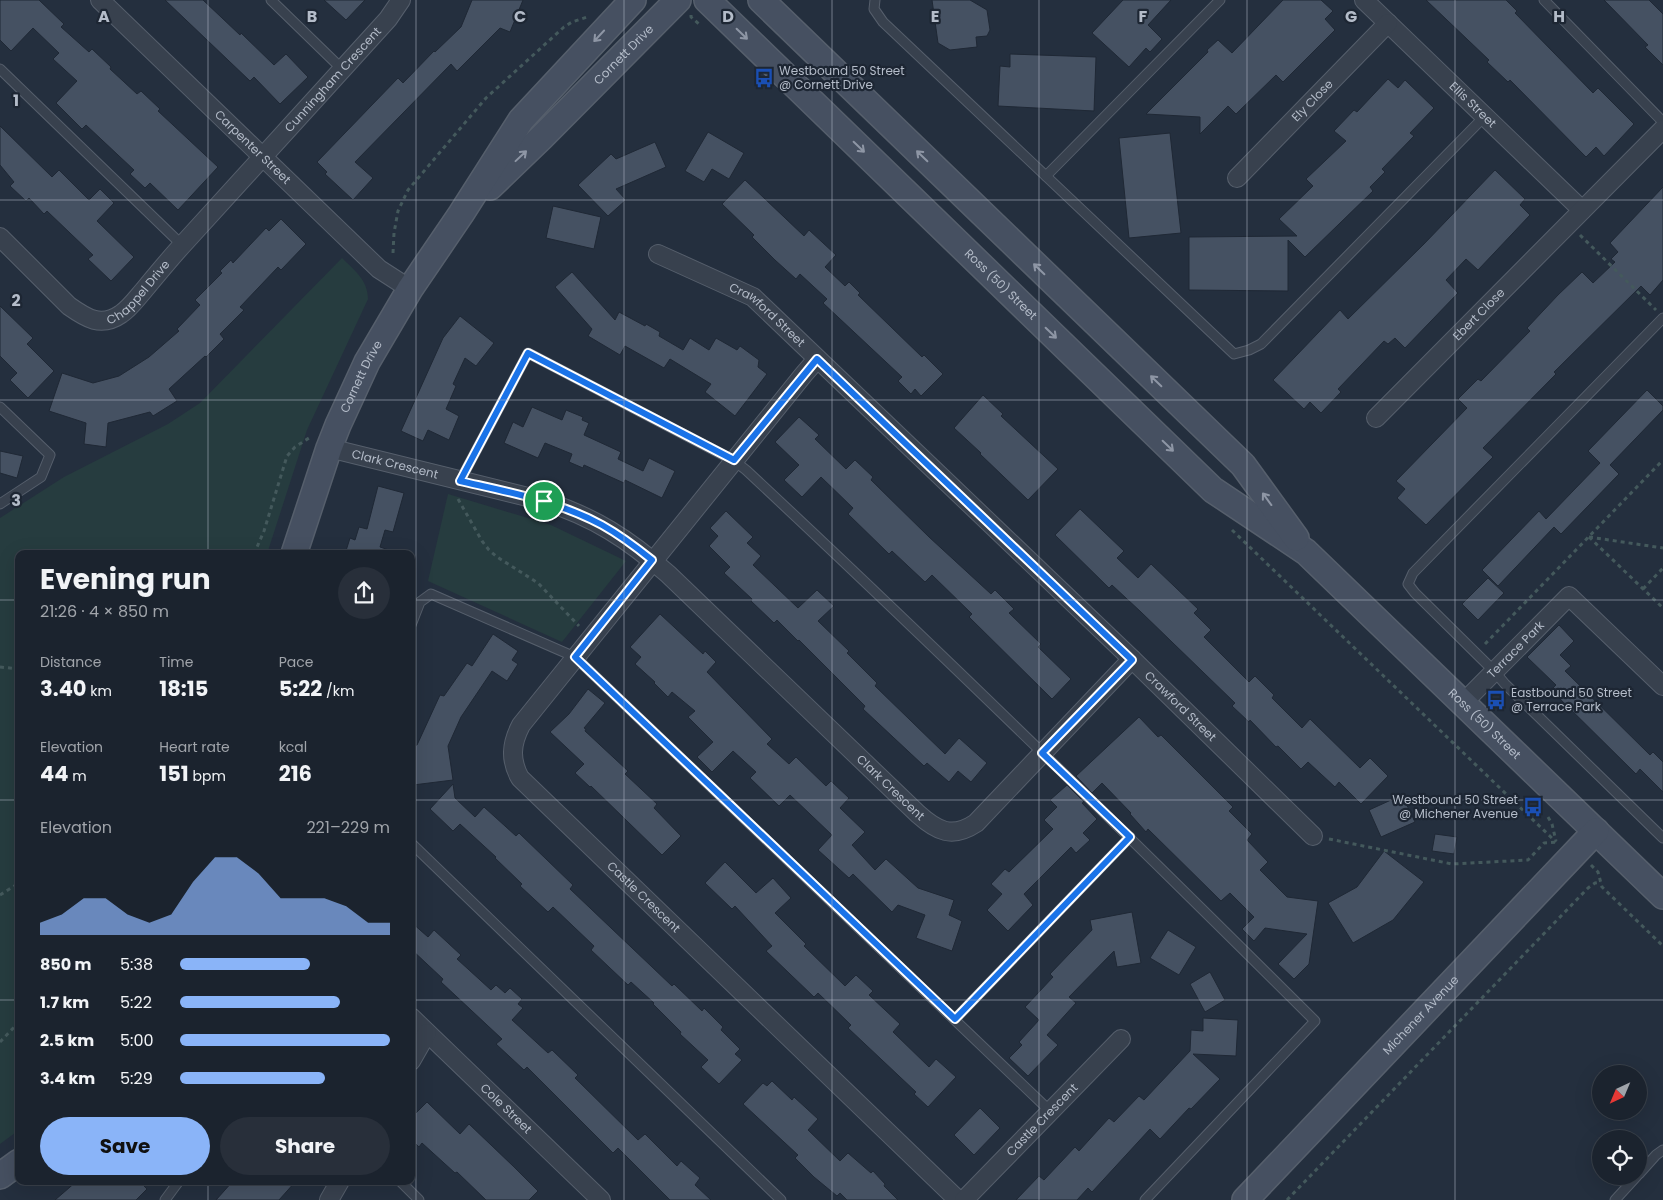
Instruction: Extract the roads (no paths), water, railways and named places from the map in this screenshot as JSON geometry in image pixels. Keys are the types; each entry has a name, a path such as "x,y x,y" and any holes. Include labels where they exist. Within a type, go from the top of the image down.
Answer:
{"main road":[{"name":"Cornett Drive","path":"295,550 320,441 410,289 521,120 632,0"},
{"name":"Cornett Drive","path":"461,214 542,137 678,0"},
{"name":"Ross (50) Street","path":"708,0 1214,490 1306,552"},
{"name":"Ross (50) Street","path":"761,0 1242,465 1306,552 1663,896"},
{"name":"Michener Avenue","path":"1245,1200 1596,831"},
{"path":"0,1176 15,1165"}],"street":[{"name":"Carpenter Street","path":"100,0 378,269 410,289"},
{"name":"Cunningham Crescent","path":"263,158 388,19 402,0"},
{"name":"Ellis Street","path":"1364,0 1582,210"},
{"name":"Ely Close","path":"1237,178 1388,24"},
{"name":"Ebert Close","path":"1376,418 1663,129"},
{"name":"Chappel Drive","path":"0,237 69,306 89,320 111,319 120,315 131,305 182,245 263,158"},
{"name":"Crawford Street","path":"658,254 753,297 1313,836"},
{"path":"652,560 817,359"},
{"name":"Clark Crescent","path":"320,441 454,479 544,501 578,514 624,538 652,560 918,814 936,828 946,832 966,829 976,823 1132,660"},
{"name":"Castle Crescent","path":"652,560 516,733 512,752 520,778 958,1200"},
{"name":"Terrace Park","path":"1463,703 1569,596 1663,686"},
{"name":"Cole Street","path":"415,1021 601,1200"},
{"path":"415,1054 428,1033"},
{"name":"Castle Crescent","path":"964,1200 1121,1038"},
{"path":"329,1200 338,1185"}],"lane":[{"path":"271,0 342,69"},
{"path":"875,0 874,9 883,22 1234,354 1261,344 1485,116"},
{"path":"1046,176 1220,0"},
{"path":"1544,0 1663,122"},
{"path":"0,69 182,245"},
{"path":"1663,319 1410,578 1408,584 1505,684 1663,838"},
{"path":"454,479 528,353 734,460 874,589 1130,837 1315,1020 1145,1200"},
{"path":"0,407 50,455 41,477 0,504"},
{"path":"415,615 420,602 431,594 575,657 1050,1112"},
{"path":"955,1019 1130,837"},
{"path":"415,847 781,1200"},
{"path":"1647,1165 1663,1150"},
{"path":"165,1200 176,1185"},
{"path":"404,1185 419,1200"},
{"path":"1615,1200 1629,1185"}],"place":[{"name":"Westbound 50 Street @ Cornett Drive","path":"764,78"},
{"name":"Eastbound 50 Street @ Terrace Park","path":"1496,700"},
{"name":"Westbound 50 Street @ Michener Avenue","path":"1533,807"}]}
